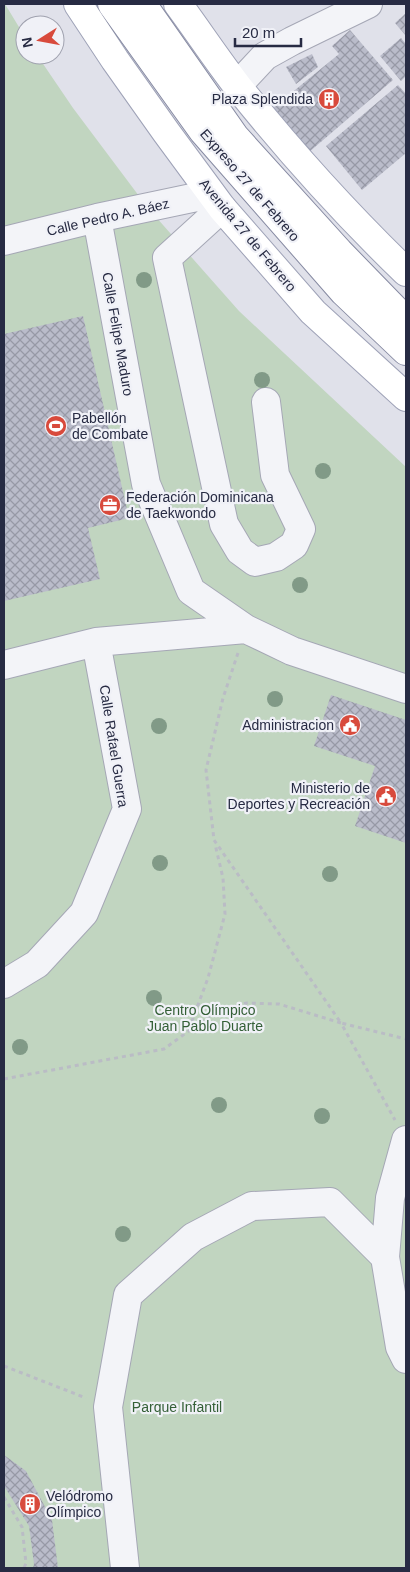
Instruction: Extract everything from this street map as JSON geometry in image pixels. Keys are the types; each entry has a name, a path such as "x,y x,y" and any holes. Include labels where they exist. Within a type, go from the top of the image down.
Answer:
{"main road":[{"name":"Avenida 27 de Febrero","path":"78,4 143,100 217,201 313,312 406,397"},
{"name":"Expreso 27 de Febrero","path":"112,4 202,131 344,292 406,351"},
{"name":"Expreso 27 de Febrero","path":"142,4 235,137 339,252 406,321"},
{"path":"178,4 237,86 307,170 406,272"}],"street":[{"path":"237,86 265,56 368,4"},
{"name":"Calle Pedro A. Báez","path":"4,241 97,218 217,201"},
{"path":"217,201 168,258 224,524 240,551 255,562 276,557 294,545 301,529 275,474 266,402"},
{"name":"Calle Felipe Maduro","path":"97,218 146,484 191,591 246,629 292,651 406,689"},
{"path":"4,665 96,642 246,629"},
{"name":"Calle Rafael Guerra","path":"4,984 38,964 84,913 127,809 96,642"},
{"path":"406,1140 390,1198 385,1257 400,1347 406,1360"},
{"path":"125,1568 108,1407 128,1295 193,1237 252,1206 330,1202 385,1257"}],"path":[{"path":"189,1030 208,978 225,914 223,878 214,840 206,770 223,698 246,629"},
{"path":"214,840 341,1023 406,1140"},
{"path":"4,1079 164,1049 216,1011 246,1003 279,1004 341,1023 406,1039"},
{"path":"4,1366 108,1407"},
{"path":"4,1497 22,1527 26,1563 24,1568"}],"green space":[{"name":"Centro Olímpico Juan Pablo Duarte","path":"5,4 15,20 15,65 44,65 73,108 148,208 239,311 406,467 406,1568 4,1568"}],"building":[{"path":"406,13 406,36 395,23"},
{"name":"Plaza Splendida","path":"350,30 393,80 308,153 273,108 339,54 332,46"},
{"path":"401,38 406,44 406,76 401,81 380,56"},
{"name":"Plaza Splendida","path":"312,54 318,67 296,84 286,67"},
{"path":"398,85 406,94 406,153 362,190 326,146"},
{"name":"Pabellón de Combate","path":"83,316 129,518 88,528 100,579 4,601 4,334"},
{"name":"Ministerio de Deportes y Recreación","path":"331,695 406,720 406,843 355,826 375,766 314,746"},
{"name":"Velódromo Olímpico","path":"4,1455 26,1471 52,1520 58,1568 33,1568 29,1526 4,1486"}],"place":[{"name":"Plaza Splendida","path":"329,99"},
{"name":"Pabellón de Combate","path":"56,426"},
{"name":"Federación Dominicana de Taekwondo","path":"110,505"},
{"name":"Administracion","path":"350,725"},
{"name":"Ministerio de Deportes y Recreación","path":"386,796"},
{"name":"Velódromo Olímpico","path":"30,1504"}],"park label":[{"name":"Parque Infantil","path":"177,1407"}]}
